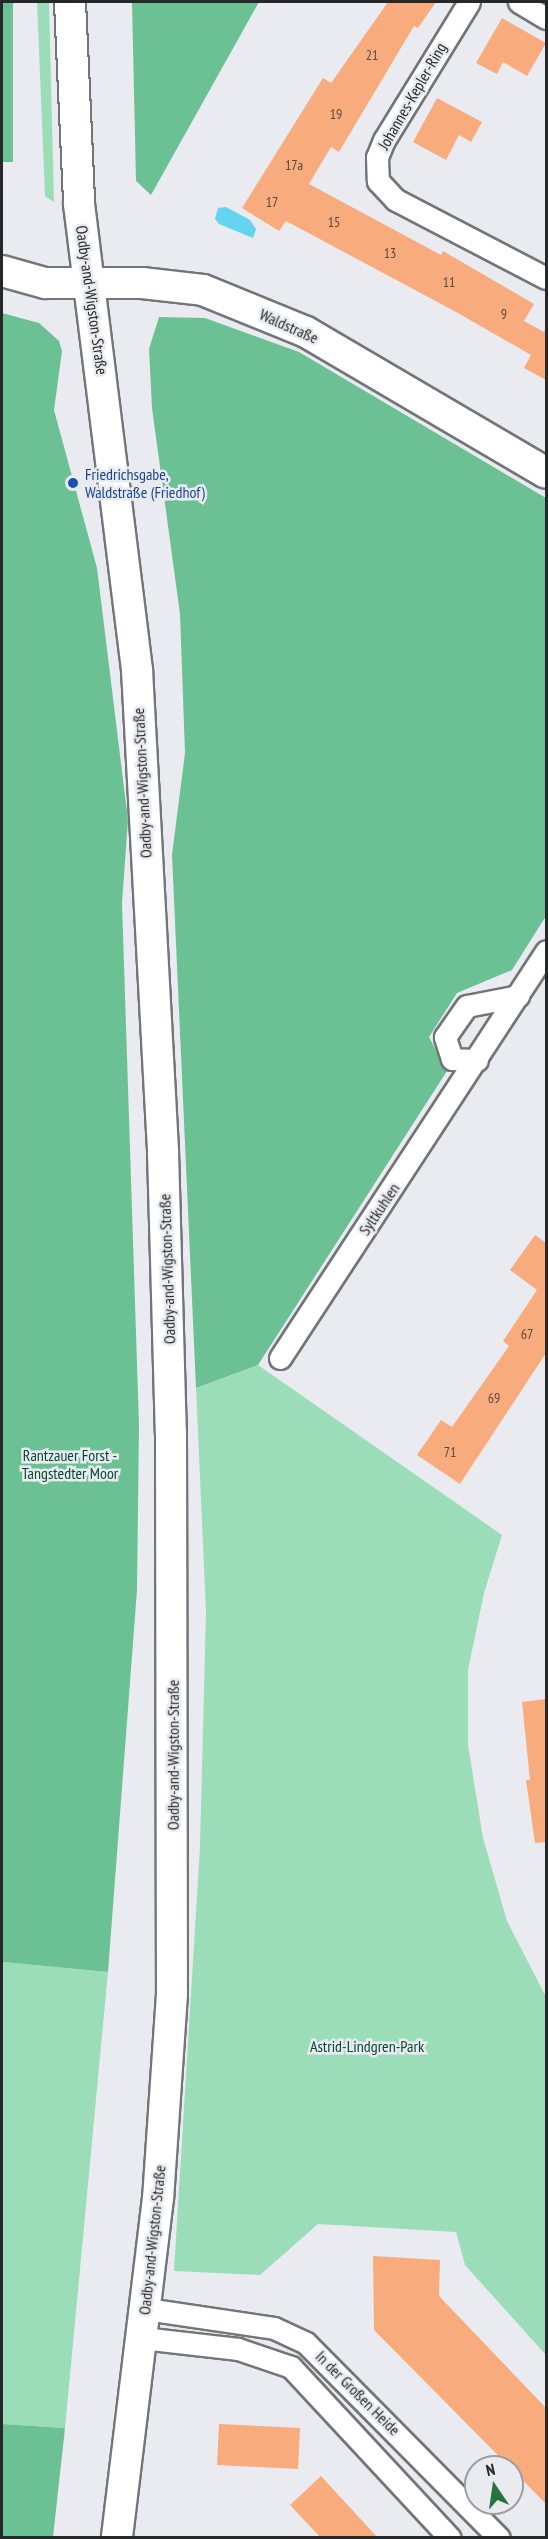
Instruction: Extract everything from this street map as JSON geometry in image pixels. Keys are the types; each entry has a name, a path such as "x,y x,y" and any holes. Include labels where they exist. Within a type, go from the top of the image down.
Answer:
{"main road":[{"name":"Oadby-and-Wigston-Straße","path":"70,2 79,204 91,281 137,670 163,1152 171,1421 172,1994 144,2324 117,2538"},
{"name":"Waldstraße","path":"2,271 45,283 91,281 203,290 306,332 546,472"}],"street":[{"name":"Johannes-Kepler-Ring","path":"469,2 384,140 377,157 378,181 396,200 546,278"},
{"path":"519,2 546,18"},
{"name":"Syltkuhlen","path":"280,1358 477,1060 546,951"},
{"path":"477,1060 452,1059 445,1037 467,1006 518,996"},
{"name":"In der Großen Heide","path":"144,2324 238,2349 291,2367 450,2538"},
{"name":"In der Großen Heide","path":"144,2324 274,2328 306,2343 345,2377 499,2538"}],"green space":[{"path":"2,2 13,2 13,162 2,162"},
{"path":"37,2 49,2 54,202 45,196"},
{"path":"132,2 259,2 151,195 136,181"},
{"name":"Rantzauer Forst - Tangstedter Moor","path":"2,313 39,323 59,341 62,351 54,410 97,568 128,820 122,903 139,1425 137,1590 108,1972 2,1962"},
{"path":"159,317 205,318 299,352 546,498 546,916 512,970 457,993 429,1037 447,1071 258,1365 196,1388 172,855 185,753 180,614 152,408 149,349"},
{"name":"Astrid-Lindgren-Park","path":"258,1365 502,1535 484,1593 468,1670 468,1745 483,1838 507,1921 546,1997 546,2355 465,2265 456,2232 318,2224 260,2275 174,2271 200,1847 206,1611 196,1388"},
{"path":"2,1962 108,1972 65,2428 2,2424"},
{"path":"2,2424 65,2428 53,2537 2,2537"}],"water":[{"path":"226,207 250,220 256,229 253,238 219,224 215,219 218,208"}],"building":[{"path":"388,2 436,2 418,28 414,26 339,152 331,147 309,184 441,255 443,251 534,304 524,321 544,332 546,327 546,380 524,368 531,355 456,312 286,221 279,231 242,208 323,78 331,83"},
{"path":"502,18 546,43 527,76 503,62 497,74 476,63"},
{"path":"437,98 482,122 471,142 459,135 446,160 413,142"},
{"path":"535,1235 546,1243 546,1353 460,1484 417,1455 441,1420 452,1427 509,1346 503,1341 537,1290 510,1270"},
{"path":"546,1699 546,1842 535,1843 526,1780 530,1780 522,1702"},
{"path":"373,2256 440,2260 439,2296 546,2408 546,2504 524,2482 524,2455 498,2455 374,2330"},
{"path":"219,2424 300,2428 298,2469 217,2465"},
{"path":"321,2476 378,2538 321,2538 290,2505"}],"place":[{"name":"Friedrichsgabe, Waldstraße (Friedhof)","path":"73,483"}]}
